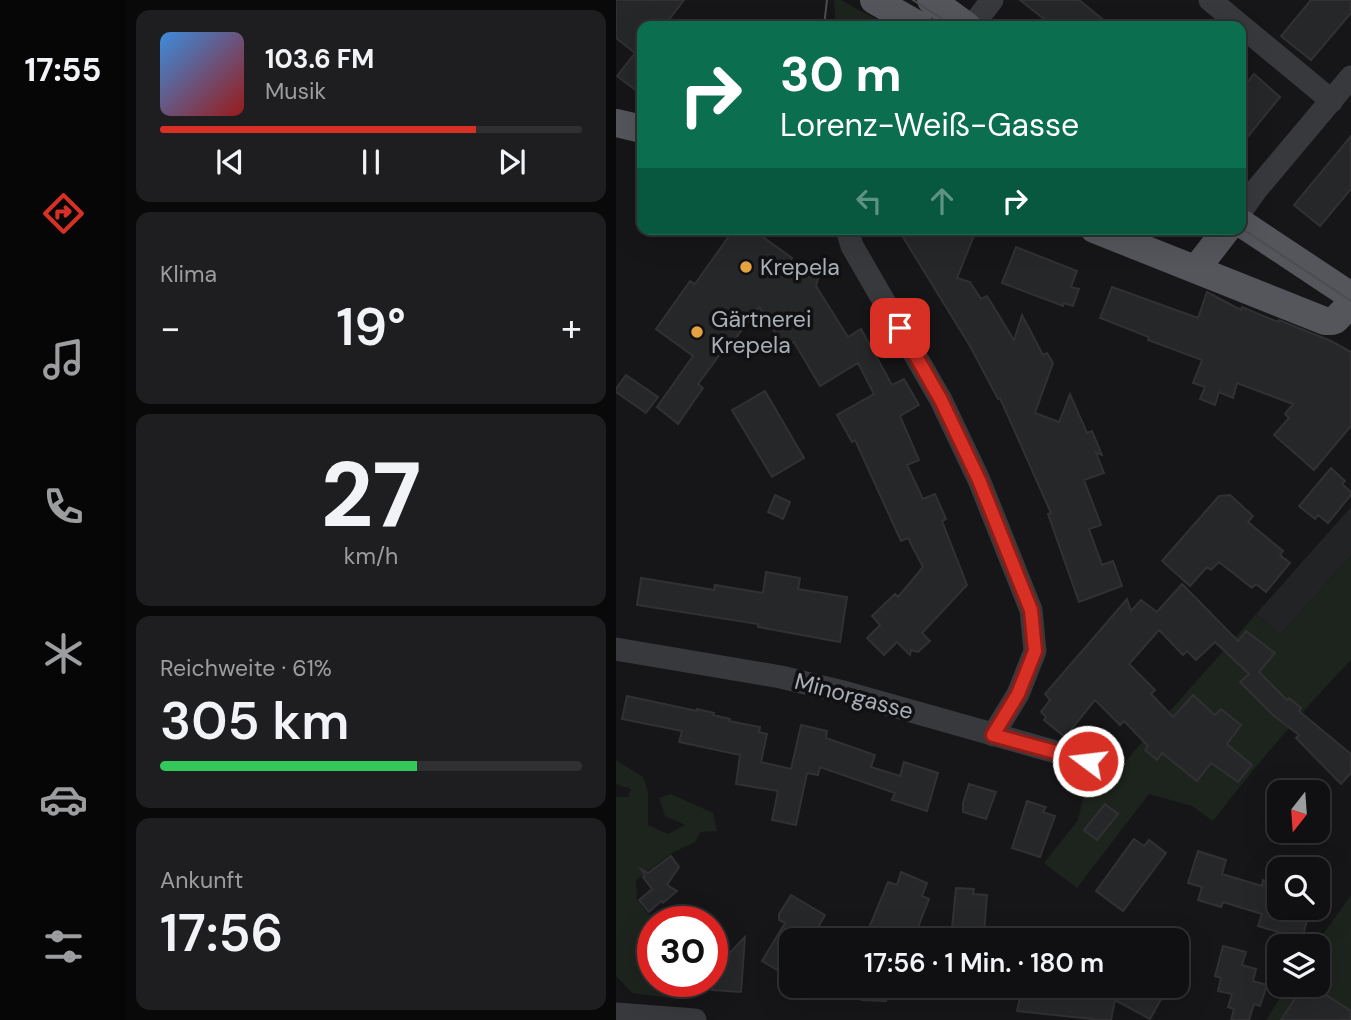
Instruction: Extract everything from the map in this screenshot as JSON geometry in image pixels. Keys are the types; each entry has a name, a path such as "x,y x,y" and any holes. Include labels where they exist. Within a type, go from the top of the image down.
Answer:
{"main road":[{"path":"874,0 911,21"},
{"path":"931,0 962,21"},
{"path":"616,123 637,128"},
{"path":"1246,226 1351,296"},
{"path":"1109,235 1329,321 1338,318 1351,304"},
{"path":"1196,269 1222,235"}],"street":[{"path":"974,21 992,0"},
{"path":"1210,0 1235,21"},
{"path":"1246,30 1332,101"},
{"path":"1246,204 1351,78"},
{"path":"848,235 856,253 941,400 979,480 1031,610 1035,651 1018,694 993,735"},
{"name":"Minorgasse","path":"616,649 794,680 1088,761"},
{"path":"616,1014 695,1020"}],"shaded area":[{"path":"834,0 841,0 880,21 836,21"},
{"path":"1351,507 1351,556 1280,635 1256,614"},
{"path":"1351,556 1351,660 1280,739 1213,821 1192,806 1149,794 1077,888 1044,863 1078,820 1087,780 1111,780 1256,614 1280,635"},
{"path":"616,760 643,777 648,792 648,825 668,834 685,825 665,816 659,798 671,794 713,813 717,831 700,832 695,842 672,853 636,880 637,900 642,906 637,906 637,994 632,993 616,976 616,797 628,797 631,789 616,784"},
{"path":"1351,895 1351,1020 1266,1020 1280,997 1330,997 1330,934 1323,934"}],"building":[{"path":"616,0 684,0 668,21 637,21 637,91 617,76 635,53 616,38"},
{"path":"1020,0 1079,0 1105,21 1047,21"},
{"path":"1311,0 1351,0 1351,13 1311,60 1281,36"},
{"path":"1254,74 1280,97 1246,139 1246,84"},
{"path":"1351,136 1351,189 1320,226 1294,205"},
{"path":"730,235 760,235 792,258 784,270 818,279 816,286 848,337 861,329 892,385 904,379 919,405 900,416 919,460 907,465 923,499 935,494 946,519 942,521 967,585 922,633 930,641 918,652 911,650 910,655 897,642 884,655 867,638 880,625 872,616 895,594 898,597 923,567 908,538 901,541 855,440 852,442 837,415 874,394 858,363 820,386 794,342 784,347 759,307 698,384 703,388 678,424 657,407 693,356 656,329 690,281 695,284"},
{"path":"902,235 974,235 957,278 970,282 981,299 987,296 1014,340 1022,315 1043,355 1047,353 1053,363 1035,413 1059,422 1070,394 1087,433 1092,431 1102,455 1096,453 1104,473 1084,480 1101,525 1089,529 1102,565 1113,561 1122,586 1079,602 1048,514 1051,513 1000,398 998,399 970,346"},
{"path":"1016,247 1077,271 1071,287 1079,289 1073,306 1064,303 1063,306 1002,283"},
{"path":"1112,287 1198,318 1207,292 1241,310 1242,307 1278,322 1279,320 1351,352 1351,426 1314,470 1274,435 1289,418 1285,414 1293,404 1237,383 1233,398 1219,392 1215,405 1200,399 1205,387 1193,383 1202,360 1100,318"},
{"path":"626,375 658,397 646,413 616,392"},
{"path":"765,391 804,458 772,477 732,410"},
{"path":"1331,468 1345,481 1342,484 1351,495 1328,523 1318,515 1315,519 1299,506"},
{"path":"775,495 790,502 783,519 768,512"},
{"path":"1230,495 1253,516 1248,522 1283,551 1280,555 1290,563 1266,592 1256,584 1252,588 1219,562 1211,570 1207,567 1190,586 1162,561 1219,496"},
{"path":"766,572 800,578 798,589 847,597 840,642 758,627 758,624 637,605 641,578 714,590 715,585 763,593"},
{"path":"1182,584 1238,641 1246,631 1275,653 1259,672 1287,700 1289,698 1301,708 1299,711 1351,754 1351,773 1341,784 1296,738 1299,735 1273,715 1240,682 1249,674 1215,642 1196,660 1187,651 1183,655 1159,630 1129,664 1155,690 1151,694 1173,717 1193,695 1215,715 1221,709 1241,725 1227,744 1252,765 1238,782 1211,763 1197,781 1162,753 1157,760 1145,750 1148,746 1124,721 1120,725 1095,700 1065,737 1044,720 1046,717 1041,712 1050,700 1045,694 1127,599 1131,611 1141,600 1157,612"},
{"path":"627,696 697,709 730,719 729,721 760,727 759,732 767,734 761,762 791,769 801,725 827,731 826,738 875,755 871,767 900,776 904,762 938,773 927,811 892,800 895,793 820,767 818,775 807,773 796,825 772,820 778,791 736,784 740,755 679,742 682,731 622,719"},
{"path":"969,784 996,792 986,819 963,812"},
{"path":"1027,801 1046,807 1043,812 1055,816 1040,857 1012,848"},
{"path":"1105,804 1118,814 1097,840 1084,830"},
{"path":"1134,839 1144,846 1149,840 1166,853 1123,911 1096,891"},
{"path":"1198,851 1226,860 1222,874 1262,886 1263,880 1267,881 1267,920 1307,921 1303,934 1285,934 1258,926 1262,914 1223,902 1221,907 1198,900 1202,887 1188,883"},
{"path":"671,856 679,867 667,885 677,891 663,903 661,901 656,906 644,906 639,900 652,889 643,877 645,876 641,869 648,873"},
{"path":"901,872 927,883 922,896 929,899 918,928 869,928 888,882 897,885"},
{"path":"956,888 974,889 973,894 987,895 984,928 952,928"},
{"path":"791,895 825,915 818,928 782,928 785,923 779,920 779,914"},
{"path":"779,933 779,971 762,961"},
{"path":"745,937 741,992 728,991 728,955"},
{"path":"1223,946 1246,952 1242,965 1256,969 1253,981 1267,985 1260,1006 1254,1004 1249,1020 1231,1020 1234,1009 1228,1007 1232,994 1218,991 1221,978 1215,976"},
{"path":"1296,997 1329,997 1351,1011 1351,1020 1281,1020"},
{"path":"863,998 887,998 886,1001 862,1000"},
{"path":"1020,998 1162,998 1150,1019 1115,1000 1111,1020 1017,1011"}],"tram line":[{"path":"825,21 827,0"},
{"path":"913,0 945,21"},
{"path":"1246,231 1351,301"}],"place":[{"name":"Krepela","path":"746,267"},
{"name":"Gärtnerei Krepela","path":"697,332"}],"route":[{"path":"900,328 941,400 979,480 1031,610 1035,651 1018,694 993,735 1088,761"}]}
